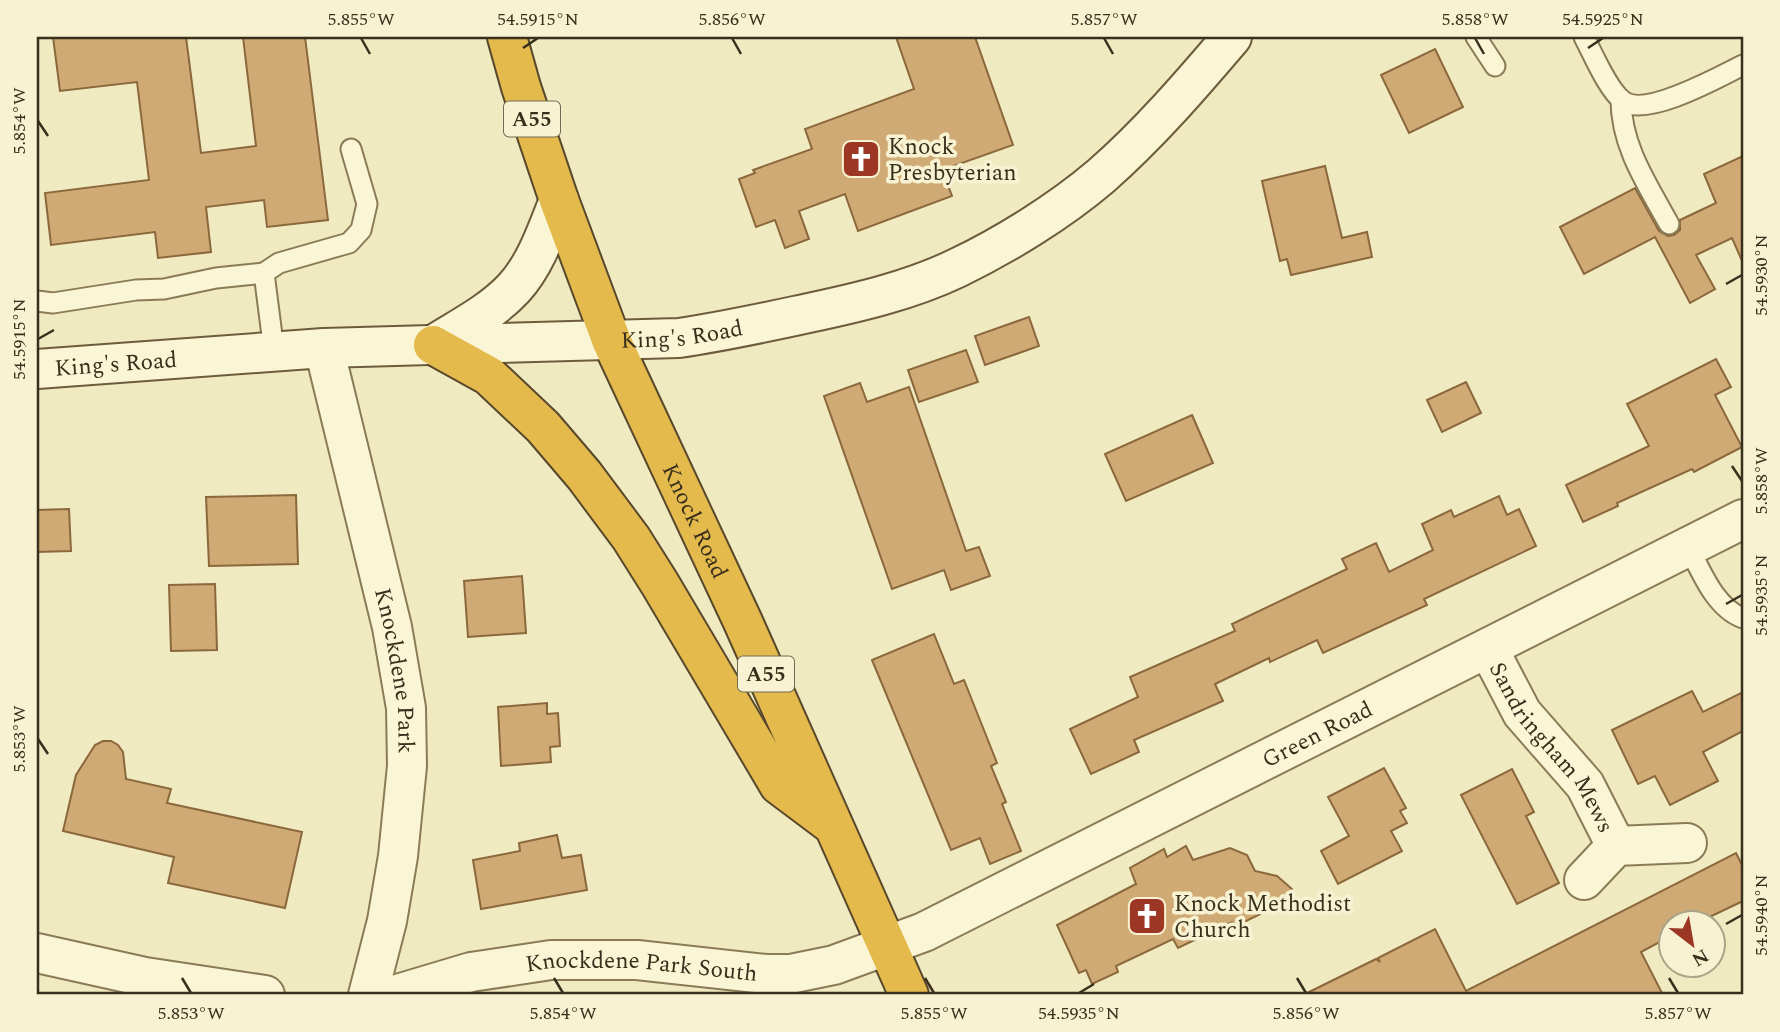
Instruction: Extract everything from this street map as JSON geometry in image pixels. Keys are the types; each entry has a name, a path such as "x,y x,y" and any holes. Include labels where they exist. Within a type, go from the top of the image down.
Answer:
{"highway":[{"name":"Knock Road","path":"507,37 559,201 612,342 835,827 909,995"},
{"path":"433,345 489,376 544,427 631,538 779,785 835,827"}],"street":[{"name":"King's Road","path":"37,369 324,348 612,342 678,338 742,328 854,303 956,269 1002,244 1099,177 1148,132 1232,37"},
{"path":"433,345 500,302 516,287 535,258 559,201"},
{"name":"Knockdene Park","path":"324,348 392,627 406,708 407,766 398,856 387,921 368,995"},
{"name":"Green Road","path":"888,944 924,932 1743,519"},
{"name":"Sandringham Mews","path":"1488,648 1522,713 1585,785 1616,846"},
{"name":"Sandringham Mews","path":"1584,880 1616,846 1687,843"},
{"name":"Knockdene Park South","path":"394,995 471,972 551,960 637,960 766,974 790,974 834,965 888,944"},
{"path":"37,953 145,977 265,995"}],"lane":[{"path":"1476,37 1495,66"},
{"path":"1584,37 1621,100 1621,120 1633,158 1669,224"},
{"path":"1621,100 1632,106 1660,102 1743,65"},
{"path":"37,301 53,303 136,290 164,289 216,278 264,274 279,263 349,243 362,230 368,204 351,149"},
{"path":"264,274 274,351"},
{"path":"1688,546 1724,606 1743,618"}],"building":[{"path":"53,37 186,37 201,153 256,146 243,37 305,37 328,220 267,227 264,200 206,207 211,252 158,258 155,232 51,245 45,193 149,180 137,82 60,91"},
{"name":"Knock Presbyterian","path":"896,37 975,37 1013,145 942,170 952,196 858,231 845,194 799,211 809,239 785,248 775,220 756,227 739,179 755,173 753,170 812,149 805,129 914,89"},
{"path":"1435,49 1463,107 1409,133 1381,75"},
{"path":"1743,156 1743,263 1732,238 1696,255 1715,289 1690,303 1655,237 1584,274 1560,227 1635,188 1659,231 1668,236 1674,235 1680,230 1680,220 1716,203 1704,174"},
{"path":"1325,166 1342,238 1367,232 1372,257 1291,275 1287,259 1280,261 1262,181"},
{"path":"1029,317 1039,346 985,365 975,336"},
{"path":"966,350 978,382 919,402 908,370"},
{"path":"1716,359 1731,387 1715,395 1742,447 1694,472 1692,469 1617,503 1618,506 1583,522 1566,485 1649,446 1627,404"},
{"path":"1466,382 1481,413 1442,432 1427,400"},
{"path":"860,383 867,402 909,387 966,551 979,547 990,576 951,590 944,570 892,589 824,396"},
{"path":"1192,415 1213,463 1126,501 1105,454"},
{"path":"296,495 298,564 209,566 206,497"},
{"path":"1499,496 1507,515 1519,509 1536,546 1424,599 1427,605 1323,653 1317,640 1270,662 1269,658 1215,684 1223,701 1134,740 1139,752 1091,774 1070,729 1138,697 1130,677 1235,631 1232,624 1347,569 1342,559 1376,543 1389,572 1433,550 1422,524 1451,510 1454,517"},
{"path":"69,509 71,551 37,552 37,510"},
{"path":"522,576 526,633 468,637 464,581"},
{"path":"215,584 217,650 171,651 169,585"},
{"path":"934,634 954,684 964,680 997,763 991,766 1006,802 1002,804 1021,851 990,864 980,838 951,850 872,660"},
{"path":"1692,691 1703,712 1743,692 1743,731 1703,752 1718,781 1670,805 1655,776 1638,784 1612,730"},
{"path":"547,703 547,714 558,713 560,746 550,747 551,762 501,766 498,707"},
{"path":"111,741 123,752 126,779 171,789 167,803 302,832 285,908 168,883 174,857 63,831 76,775 95,745"},
{"path":"1384,768 1406,808 1400,811 1407,823 1391,831 1402,851 1338,884 1321,851 1349,836 1328,797"},
{"path":"1512,769 1534,812 1526,816 1559,883 1517,904 1461,795"},
{"path":"557,835 562,858 581,855 587,890 481,909 473,860 520,851 519,843"},
{"name":"Knock Methodist Church","path":"1186,846 1193,860 1230,848 1247,855 1255,871 1277,876 1292,889 1279,905 1234,927 1232,922 1178,948 1173,939 1116,966 1118,972 1092,984 1086,970 1079,973 1057,925 1136,884 1130,868 1164,849 1167,857"},
{"path":"1736,853 1743,867 1743,901 1726,909 1658,909 1658,943 1641,952 1663,995 1303,995 1376,959 1380,962 1378,958 1435,929 1466,991"}],"place":[{"name":"Knock Presbyterian","path":"861,159"},
{"name":"Knock Methodist Church","path":"1147,916"}]}
